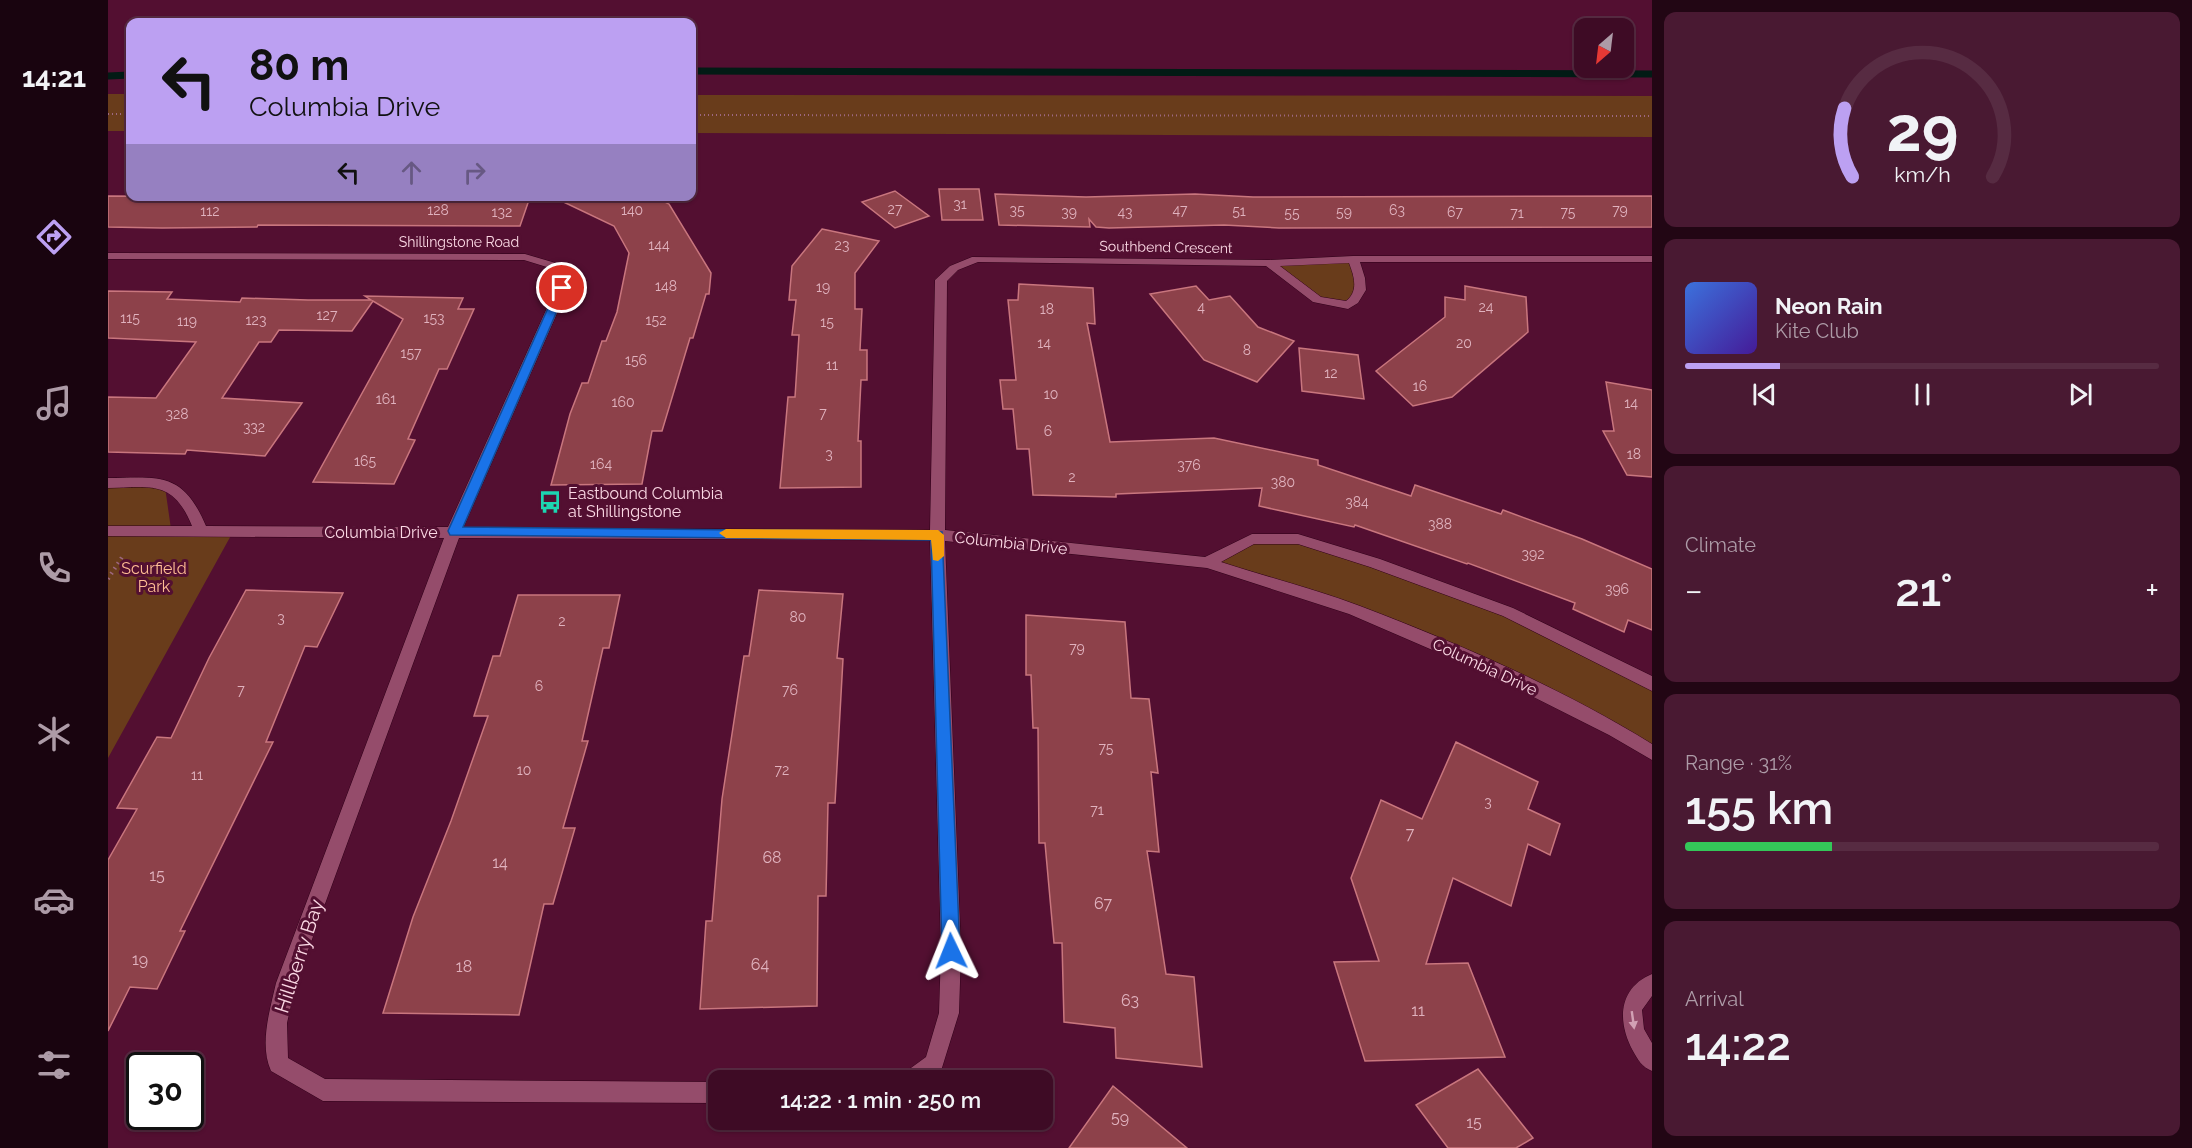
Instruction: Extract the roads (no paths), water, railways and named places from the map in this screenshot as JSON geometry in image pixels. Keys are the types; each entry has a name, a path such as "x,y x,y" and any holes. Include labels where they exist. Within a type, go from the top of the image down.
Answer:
{"street":[{"name":"Shillingstone Road","path":"108,256 525,257 555,266 562,288 454,531"},
{"name":"Southbend Crescent","path":"938,535 941,280 954,268 976,260 1269,263 1353,259 1652,259"},
{"path":"1269,263 1317,300 1348,305 1357,299 1360,292 1360,276 1353,259"},
{"path":"108,483 141,483 173,487 186,499 202,532"},
{"name":"Columbia Drive","path":"108,531 938,535 1207,563 1354,610 1494,669 1616,730 1652,753"},
{"name":"Hillberry Bay","path":"454,531 286,983 277,1023 278,1064 323,1090 708,1093"},
{"path":"926,1070 934,1064 949,1013 951,951 938,535"},
{"path":"1207,563 1252,539 1298,539 1374,563 1508,612 1652,684"},
{"path":"1652,984 1640,991 1632,1005 1631,1022 1641,1047 1652,1060"}],"waterway":[{"path":"696,71 1652,74"},
{"path":"108,76 126,75"}],"place":[{"name":"Eastbound Columbia at Shillingstone","path":"550,502"}],"park label":[{"name":"Scurfield Park","path":"154,577"}]}
